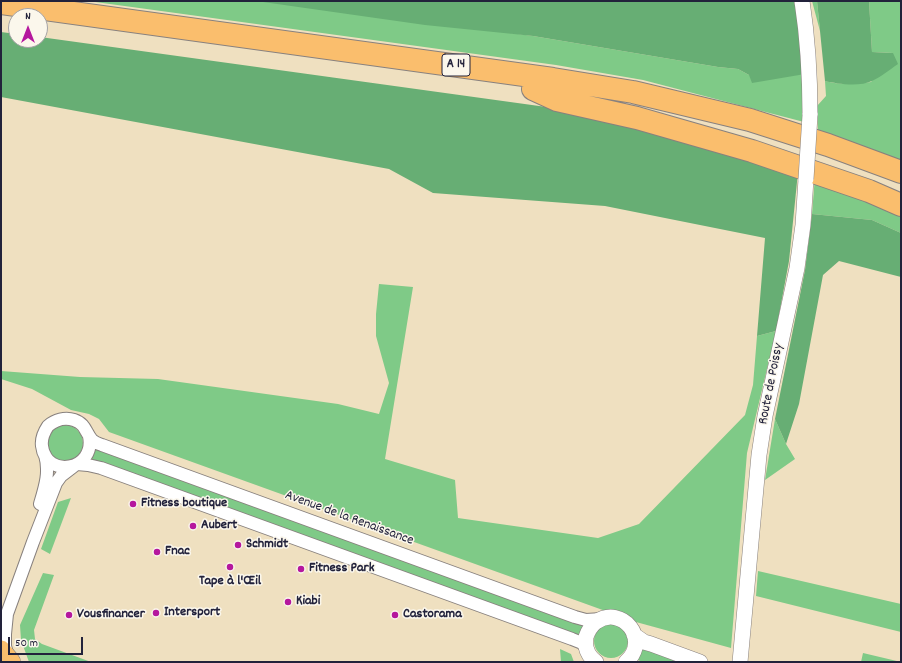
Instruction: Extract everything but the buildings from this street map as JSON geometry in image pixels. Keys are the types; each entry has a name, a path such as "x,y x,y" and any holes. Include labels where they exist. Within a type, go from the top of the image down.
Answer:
{"highway":[{"name":"A 14","path":"1,3 553,79 632,92 750,120 828,145 901,172"},
{"name":"A 14","path":"48,21 571,94 633,106 746,134 824,158 901,187"},
{"path":"533,89 557,100 637,118 752,151 869,191 901,205"}],"street":[{"name":"Route de Poissy","path":"739,660 759,455 765,416 797,268 802,225 810,115 810,76 806,27 802,1"},
{"path":"1,611 27,541 43,492 47,474 45,455 42,447 43,434 50,424 57,420 65,419 77,422 86,429 89,436 90,445 88,453 84,459 61,476 56,483 18,583 5,625 7,656"},
{"name":"Avenue de la Renaissance","path":"89,436 93,441 102,446 575,617 586,620 602,619"},
{"path":"45,455 57,466 65,467 88,465 101,468 572,639 582,643 590,657"},
{"path":"590,657 587,636 590,629 595,623 602,619 614,618 622,620 631,628 634,635 636,643 634,650 626,662"},
{"path":"634,635 651,644 700,662"}],"green space":[{"path":"88,1 273,1 533,36 718,67 738,69 749,75 805,74 804,122 643,80 556,65"},
{"path":"256,1 794,1 799,24 805,74 752,83 749,75 738,69 718,67 533,36 425,25"},
{"path":"812,1 817,1 820,31"},
{"path":"817,1 869,1 872,52 893,53 898,64 879,78 867,83 848,84 825,81"},
{"path":"869,1 901,1 901,162 818,131 817,106 826,96 825,81 848,84 871,82 893,53 872,52"},
{"path":"1,32 8,33 8,48 48,48 48,38 568,110 798,172 789,261 776,331 757,336 765,238 605,206 433,193 389,169 1,97"},
{"path":"815,176 901,211 901,233 872,220 812,214"},
{"path":"812,214 872,220 901,233 901,277 839,261 823,275 799,404 786,444 775,419 805,270"},
{"path":"379,284 413,287 385,459 455,480 458,518 598,538 639,524 745,415 753,385 757,336 776,331 747,453 731,648 636,622 109,432 99,419 89,414 71,410 32,389 1,379 1,371 80,377 158,379 338,404 379,414 389,383 376,336 376,314"},
{"path":"775,419 786,444 795,459 765,480"},
{"path":"65,425 75,428 80,433 83,443 80,453 75,458 65,461 55,458 50,453 47,443 50,433 55,428"},
{"path":"96,448 590,626 585,639 91,460"},
{"path":"71,498 50,554 41,549 58,502"},
{"path":"758,571 901,604 901,632 756,596"},
{"path":"43,573 54,575 34,630 35,639 42,644 91,662 29,662 21,640 20,625"},
{"path":"608,624 614,624 618,625 625,631 628,641 627,648 621,655 614,658 608,658 604,657 597,651 594,644 594,638 595,634 601,627"},
{"path":"641,645 687,662 643,662 635,659"},
{"path":"560,649 571,654 574,662 561,662"},
{"path":"863,653 901,662 861,662"}],"place":[{"name":"Fitness boutique","path":"133,504"},
{"name":"Aubert","path":"193,526"},
{"name":"Schmidt","path":"238,545"},
{"name":"Fnac","path":"157,552"},
{"name":"Tape à l'Œil","path":"230,567"},
{"name":"Fitness Park","path":"301,569"},
{"name":"Kiabi","path":"288,602"},
{"name":"Intersport","path":"156,613"},
{"name":"Vousfinancer","path":"69,615"},
{"name":"Castorama","path":"395,615"}]}
